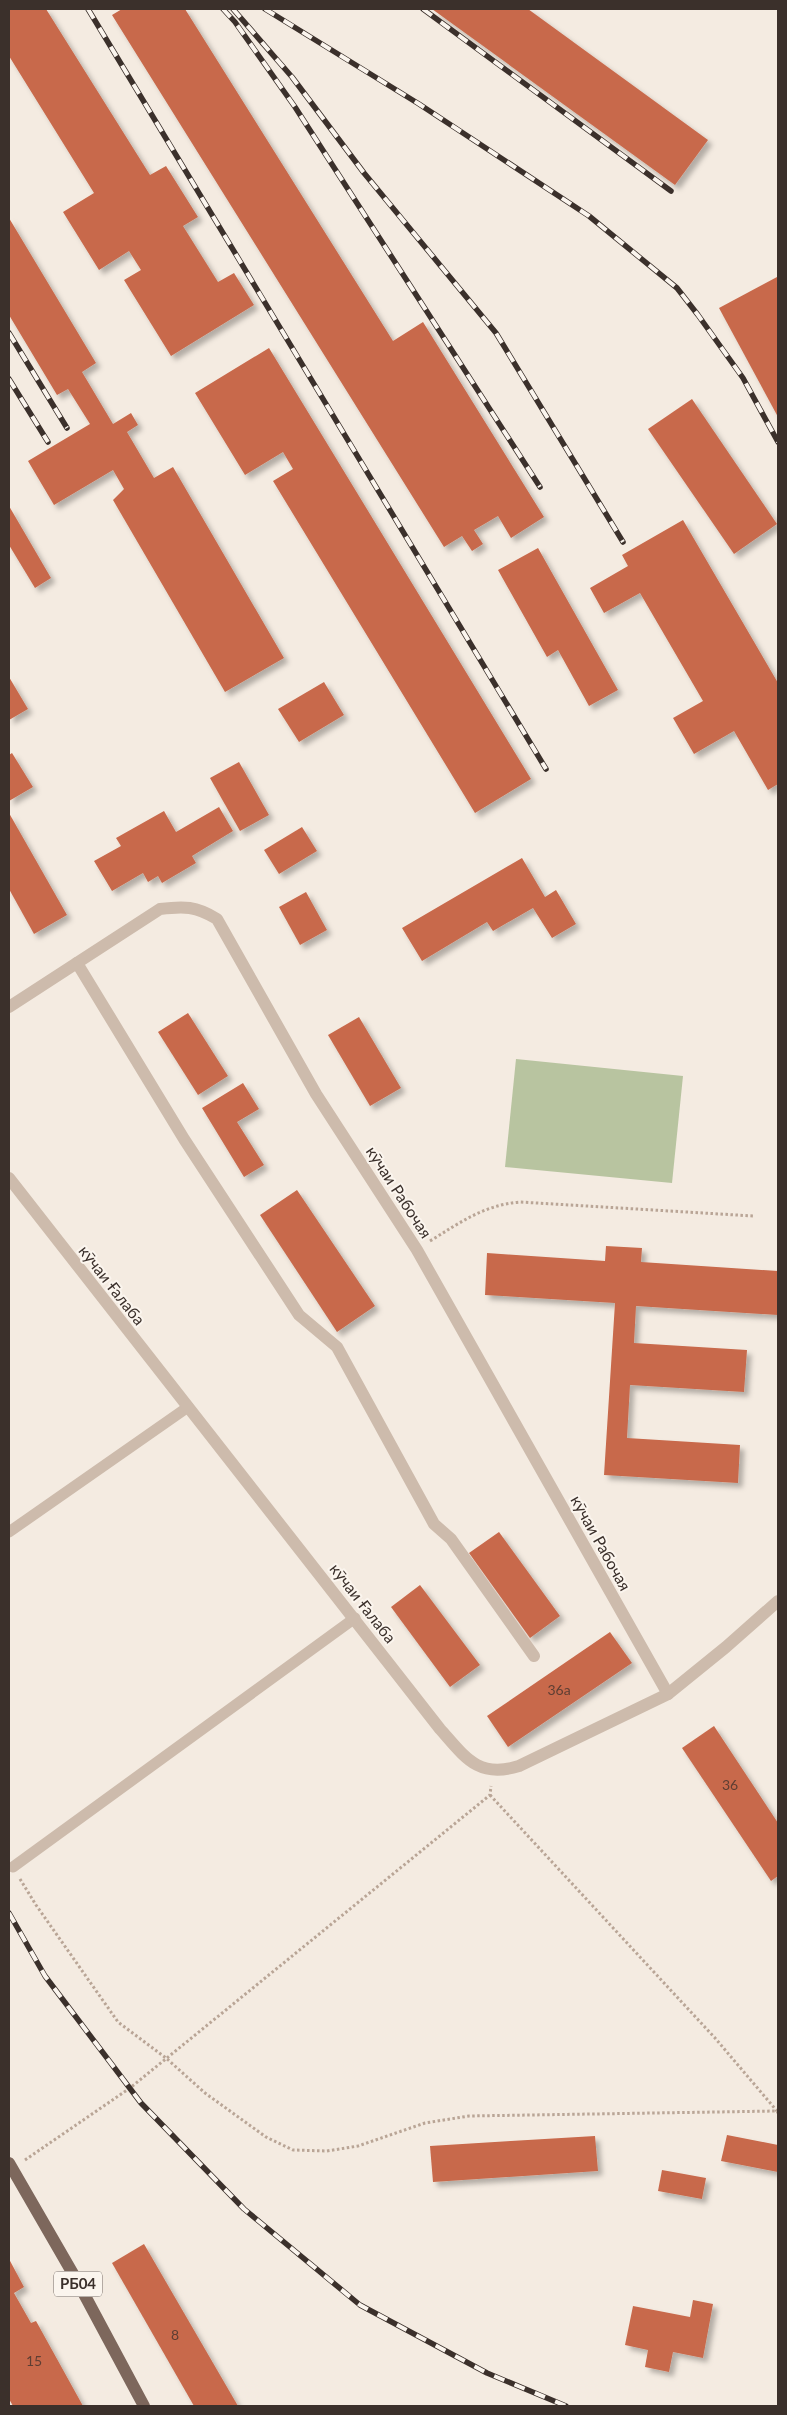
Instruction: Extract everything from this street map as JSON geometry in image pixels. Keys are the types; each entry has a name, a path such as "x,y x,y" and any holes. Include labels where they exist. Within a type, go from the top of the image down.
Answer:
{"main road":[{"name":"РБ04","path":"10,2166 76,2279 144,2406"}],"street":[{"name":"кӯчаи Рабочая","path":"9,1007 160,909 181,907 201,909 217,919 316,1094 417,1250 668,1694"},
{"path":"77,963 184,1139 299,1315 337,1347 434,1524 451,1539 534,1656"},
{"name":"кӯчаи Ғалаба","path":"9,1178 440,1729 467,1759 482,1768 492,1771"},
{"path":"492,1771 503,1771 519,1766 668,1694 726,1647 778,1601"}],"lane":[{"path":"9,1532 188,1407"},
{"path":"13,1867 355,1618"}],"path":[{"path":"440,1235 480,1211 499,1204 520,1202 753,1216"},
{"path":"10,2166 130,2088 490,1795 492,1771"},
{"path":"490,1795 716,2038 778,2112"},
{"path":"13,1867 36,1905 118,2022 166,2058 205,2093 266,2137 293,2150 327,2151 358,2146 425,2123 469,2116 778,2112"}],"green space":[{"path":"516,1059 683,1076 672,1183 505,1167"}],"building":[{"path":"9,9 46,9 150,175 166,166 198,217 183,226 218,282 234,273 254,305 171,356 124,280 141,270 129,251 99,270 63,212 94,193 9,56"},
{"path":"122,9 185,9 393,341 423,322 544,517 511,538 498,516 474,530 483,544 472,551 462,536 444,547 112,15"},
{"path":"432,9 528,9 708,140 675,185"},
{"path":"9,218 96,363 82,372 113,424 131,413 138,425 127,432 154,478 173,467 284,658 225,692 113,500 124,489 113,470 54,505 28,461 90,424 68,389 57,395 9,315"},
{"path":"778,278 778,417 719,308"},
{"path":"269,348 531,779 475,813 273,481 293,469 283,452 245,475 195,393"},
{"path":"692,399 777,524 734,554 648,429"},
{"path":"9,506 51,578 35,588 9,545"},
{"path":"683,520 778,683 778,784 768,790 734,731 694,754 673,718 703,701 640,593 604,613 590,588 628,566 622,555"},
{"path":"538,548 618,690 589,706 558,650 547,657 498,570"},
{"path":"9,677 28,709 9,720"},
{"path":"324,682 344,715 299,742 278,709"},
{"path":"12,753 33,787 9,801 9,755"},
{"path":"239,762 269,815 240,831 210,778"},
{"path":"219,807 233,831 192,856 196,863 162,883 158,876 148,882 143,873 112,891 94,861 121,846 116,838 164,811 176,832"},
{"path":"9,813 67,915 34,934 9,889"},
{"path":"302,827 317,851 279,874 264,850"},
{"path":"522,858 545,897 556,890 576,924 552,938 533,908 493,931 487,922 422,961 402,928"},
{"path":"306,892 327,930 300,945 279,907"},
{"path":"188,1013 228,1076 198,1095 158,1032"},
{"path":"359,1017 401,1088 370,1106 328,1035"},
{"path":"243,1083 259,1109 237,1122 264,1165 244,1177 202,1108"},
{"path":"297,1190 375,1306 337,1332 260,1215"},
{"path":"606,1246 642,1248 641,1262 778,1271 778,1315 636,1306 634,1343 747,1350 744,1392 630,1385 627,1438 740,1445 738,1483 604,1475 615,1303 485,1295 487,1253 605,1261"},
{"path":"499,1532 560,1616 530,1638 469,1553"},
{"path":"420,1585 480,1665 450,1687 391,1607"},
{"path":"610,1632 632,1663 508,1747 487,1716"},
{"path":"714,1726 778,1823 778,1876 771,1881 682,1748"},
{"path":"727,2135 778,2145 778,2172 721,2161"},
{"path":"595,2136 598,2171 433,2182 430,2146"},
{"path":"662,2170 706,2178 702,2199 658,2191"},
{"path":"144,2244 238,2406 194,2406 112,2263"},
{"path":"9,2259 24,2287 14,2293 31,2323 36,2321 83,2406 13,2406 9,2399"},
{"path":"693,2300 713,2304 703,2358 673,2352 669,2372 645,2367 648,2350 625,2345 633,2306 690,2317"}],"railway":[{"path":"88,9 546,769"},
{"path":"223,9 235,22 295,107 540,487"},
{"path":"233,9 292,77 364,173 496,333 623,542"},
{"path":"265,9 419,104 589,216 677,288 743,378 778,442"},
{"path":"423,9 671,191"},
{"path":"9,333 67,428"},
{"path":"9,379 48,442"},
{"path":"9,1913 45,1976 141,2103 244,2209 360,2305 487,2373 566,2406"}]}
